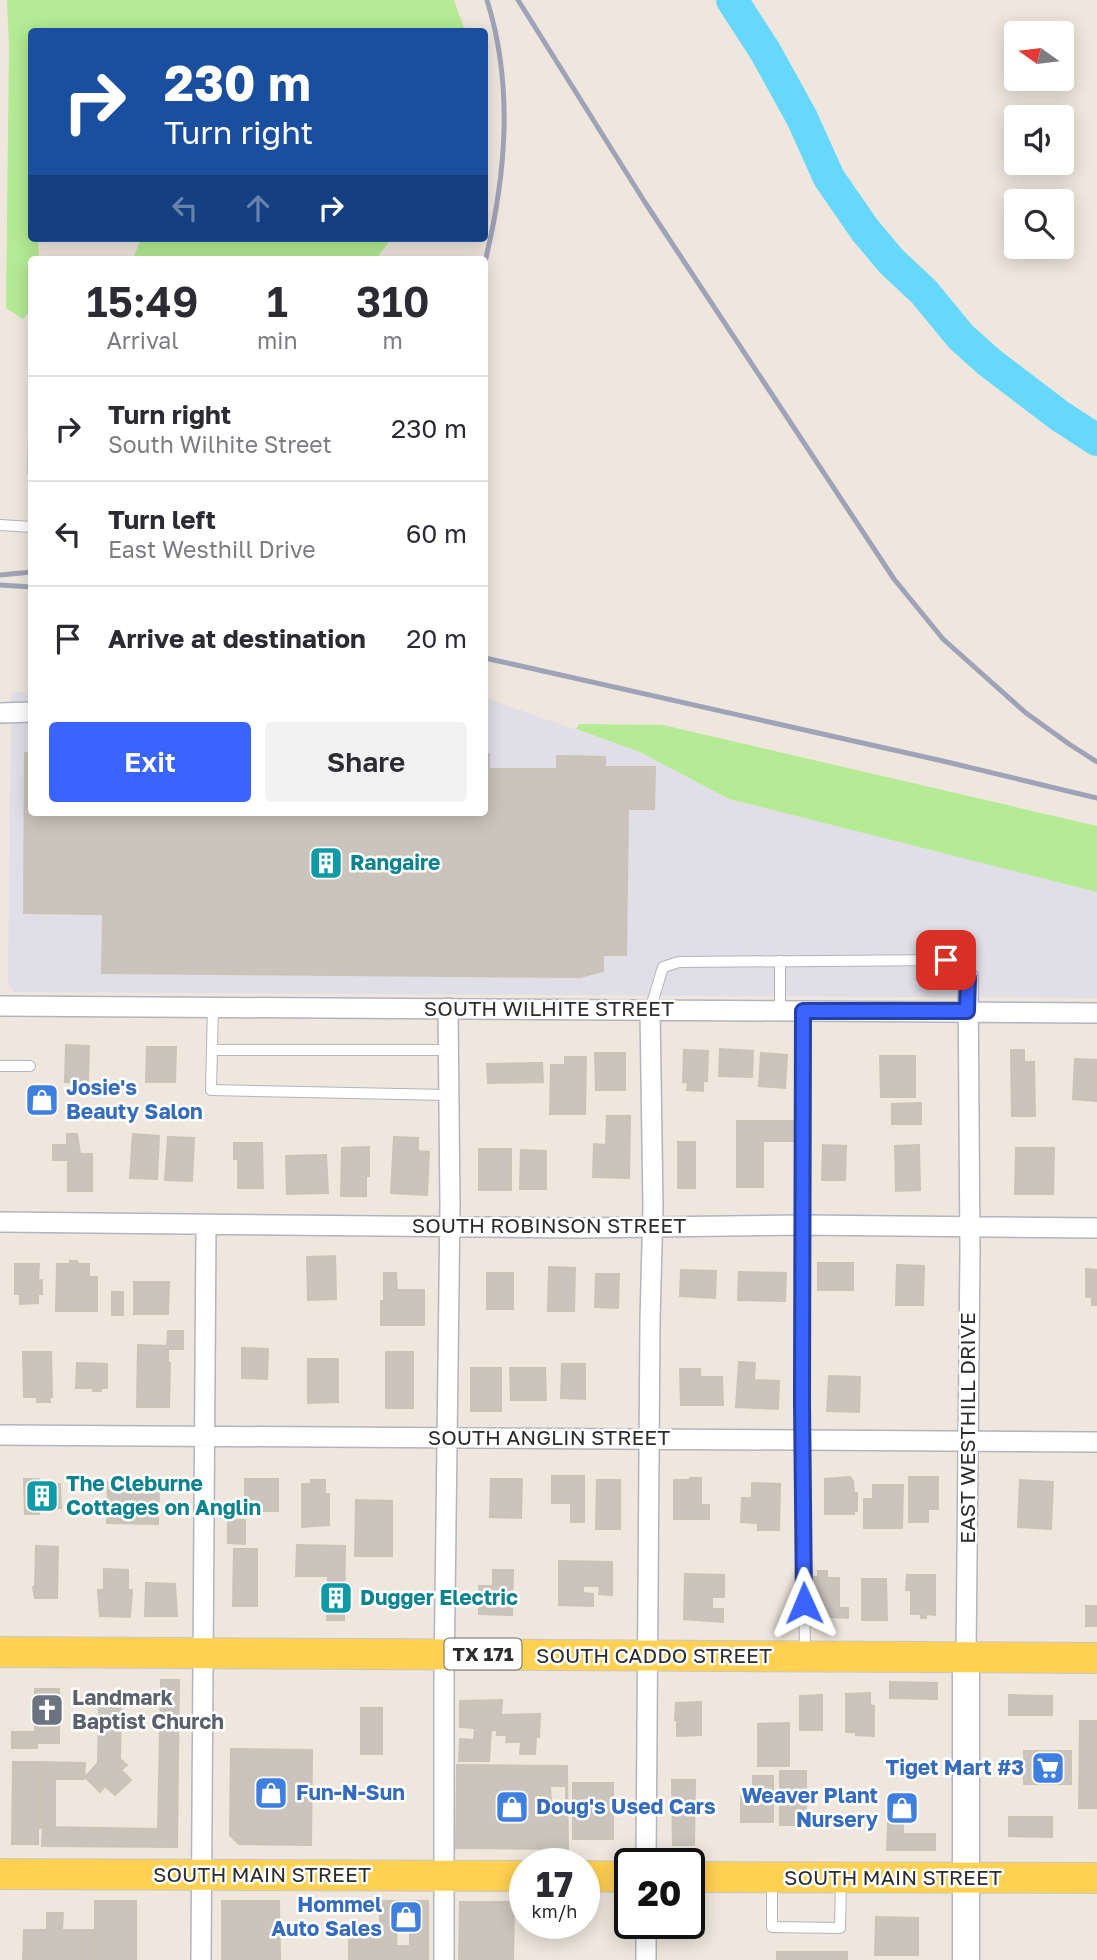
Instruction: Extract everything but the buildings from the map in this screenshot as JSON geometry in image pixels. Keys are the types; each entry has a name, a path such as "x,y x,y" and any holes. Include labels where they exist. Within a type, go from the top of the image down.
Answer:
{"main road":[{"name":"SOUTH CADDO STREET","path":"0,1652 1097,1658"},
{"name":"SOUTH MAIN STREET","path":"0,1874 509,1876"},
{"name":"SOUTH MAIN STREET","path":"705,1877 1097,1878"}],"street":[{"path":"0,713 28,712"},
{"name":"EAST WESTHILL DRIVE","path":"966,1960 968,978"},
{"name":"SOUTH WILHITE STREET","path":"0,1006 1097,1013"},
{"path":"444,1960 444,1654 450,1225 448,1009"},
{"path":"646,1848 653,1227 650,1010"},
{"name":"SOUTH ROBINSON STREET","path":"0,1222 653,1227 969,1225 1097,1228"},
{"path":"201,1960 206,1224"},
{"name":"SOUTH ANGLIN STREET","path":"0,1435 1097,1441"},
{"path":"646,1939 646,1960"}],"lane":[{"path":"0,525 28,527"},
{"path":"650,1010 663,967 679,961 946,960 968,978"},
{"path":"780,961 780,1010"},
{"path":"213,1007 211,1090 447,1095"},
{"path":"803,1011 802,1439 805,1657"},
{"path":"212,1050 448,1050"},
{"path":"0,1066 30,1066"},
{"path":"773,1877 772,1927 813,1928 840,1928 841,1878"}],"shaded area":[{"path":"11,692 28,693 28,816 488,816 488,699 640,752 729,799 1097,892 1097,998 14,992 8,984"}],"green space":[{"path":"7,0 454,0 464,28 28,28 28,242 38,242 39,256 28,256 28,313 23,319 6,308 9,46"},
{"path":"139,242 389,242 378,256 134,256"},
{"path":"579,724 663,725 1097,826 1097,892 729,799 640,752 576,729"}],"waterway":[{"path":"732,0 765,51 802,118 829,178 865,230 891,261 924,292 961,337 1060,416 1097,440"}],"railway":[{"path":"486,256 498,197 504,131 501,65 487,0"},
{"path":"518,0 646,204 894,579 943,639 1026,713 1097,762"},
{"path":"0,575 28,572"},
{"path":"0,585 28,587"},
{"path":"488,659 1097,798"}],"place":[{"name":"Rangaire","path":"326,863"},
{"name":"Josie's Beauty Salon","path":"42,1100"},
{"name":"The Cleburne Cottages on Anglin","path":"42,1496"},
{"name":"Dugger Electric","path":"336,1598"},
{"name":"Landmark Baptist Church","path":"47,1710"},
{"name":"Tiget Mart #3","path":"1048,1768"},
{"name":"Fun-N-Sun","path":"271,1793"},
{"name":"Doug's Used Cars","path":"512,1807"},
{"name":"Weaver Plant Nursery","path":"902,1808"},
{"name":"Hommel Auto Sales","path":"406,1917"}],"route":[{"path":"804,1603 803,1011 967,1011 968,978 946,960"}]}
